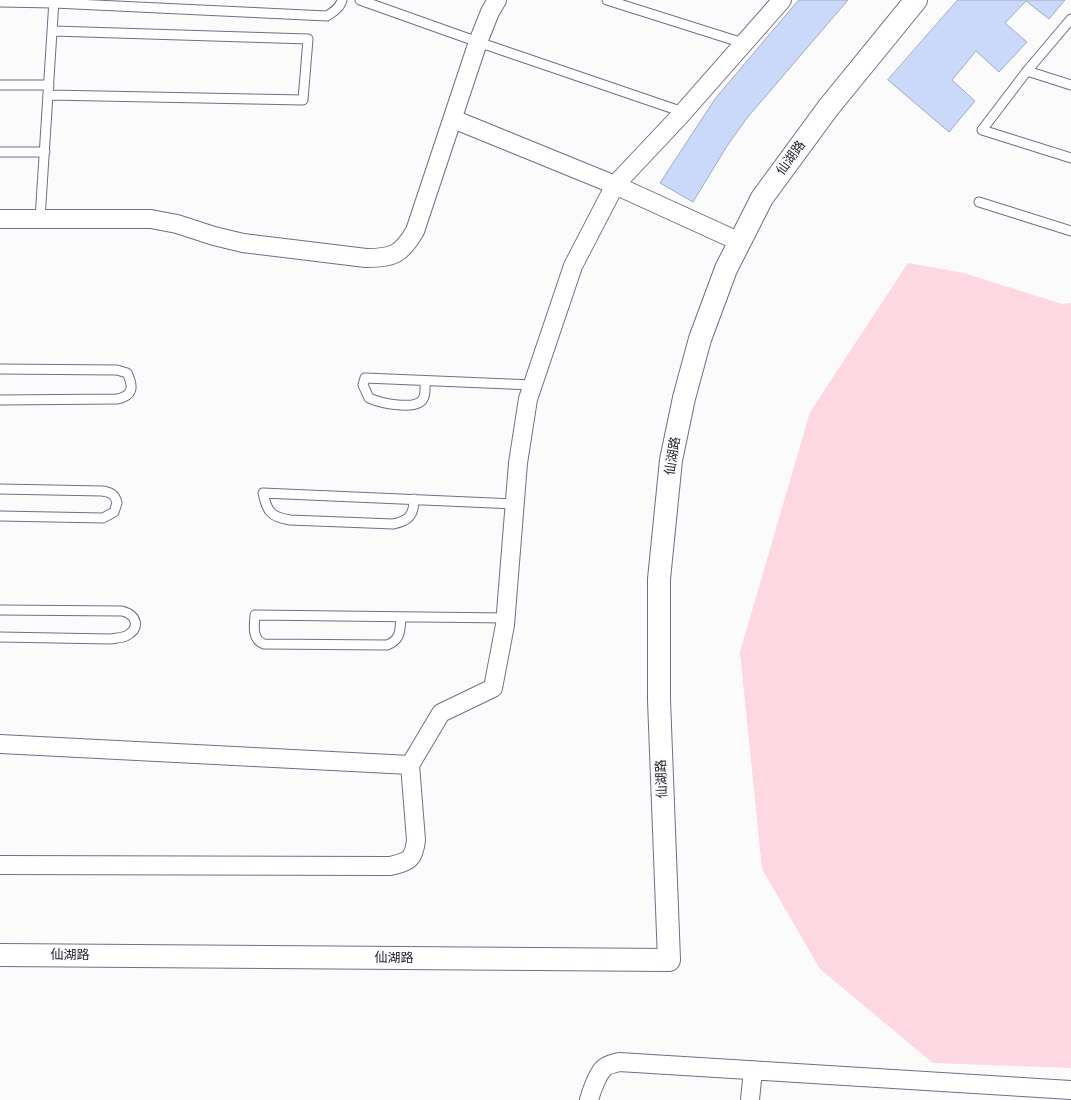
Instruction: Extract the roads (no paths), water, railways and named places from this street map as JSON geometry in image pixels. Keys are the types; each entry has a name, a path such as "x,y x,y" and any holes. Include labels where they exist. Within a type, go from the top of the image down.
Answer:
{"street":[{"path":"0,219 151,219 177,224 214,236 243,243 366,258 383,258 395,254 407,245 415,231 478,42 490,12 497,0"},
{"path":"0,865 390,866 401,864 412,856 415,849 416,840 410,766 441,713 493,688 506,618 518,463 524,419 528,399 573,266 615,185 683,112 782,0"},
{"name":"仙湖路","path":"0,954 669,960 659,700 659,579 671,460 684,398 700,339 726,269 762,198 828,108 916,0"},
{"path":"453,118 615,185 740,242"},
{"path":"0,744 410,766"},
{"path":"589,1100 602,1069 610,1064 619,1062 1071,1090"},
{"path":"750,1100 752,1070"}],"lane":[{"path":"0,2 54,2 326,16 334,12 341,4 342,0"},
{"path":"360,0 683,112"},
{"path":"607,0 743,43"},
{"path":"40,219 54,2"},
{"path":"1071,19 982,130 1071,158"},
{"path":"0,84 49,90 303,100 308,39 52,31"},
{"path":"1028,71 1071,84"},
{"path":"0,152 45,152"},
{"path":"979,202 1071,231"},
{"path":"0,369 117,370 127,374 132,384 132,389 125,398 117,400 0,400"},
{"path":"425,381 422,400 417,404 409,405 383,404 376,402 369,398 363,385 365,378 533,385"},
{"path":"0,489 102,491 109,492 113,495 116,503 114,512 103,518 0,516"},
{"path":"414,500 414,506 409,518 405,522 393,524 290,520 279,518 271,514 265,504 263,493 515,504"},
{"path":"0,610 122,611 129,612 136,621 132,633 121,638 0,637"},
{"path":"402,616 399,636 394,642 387,645 264,644 259,642 254,628 255,615 402,616 506,618"}]}
